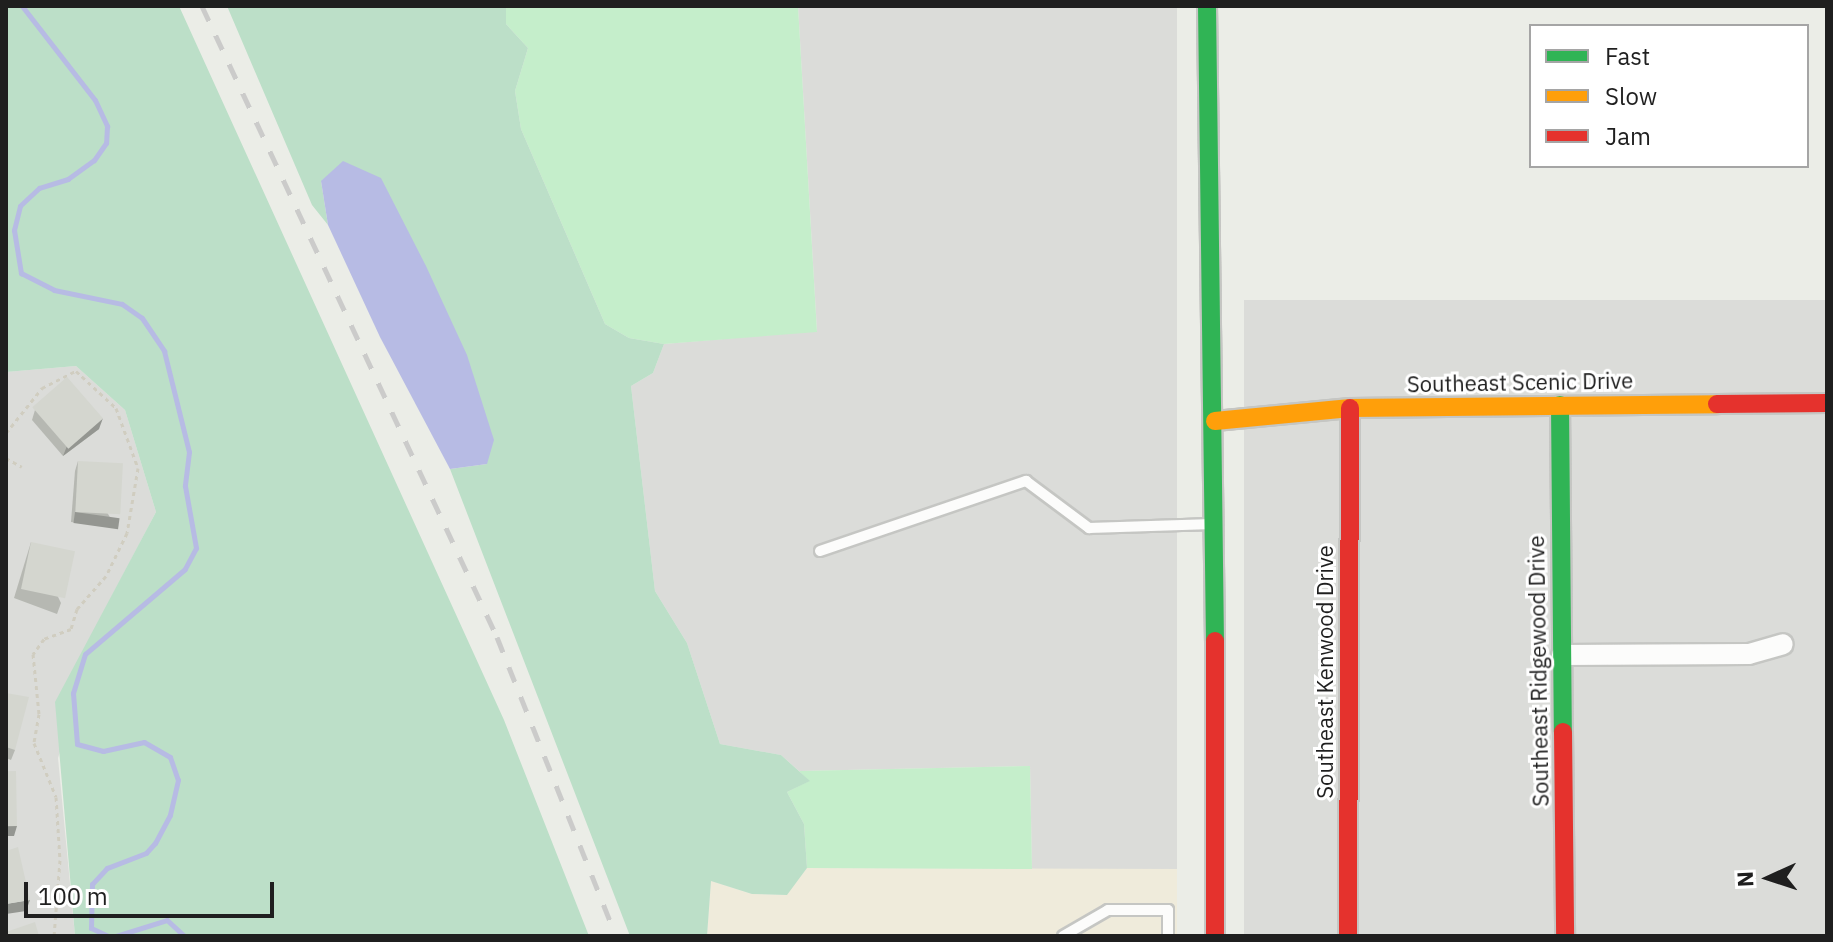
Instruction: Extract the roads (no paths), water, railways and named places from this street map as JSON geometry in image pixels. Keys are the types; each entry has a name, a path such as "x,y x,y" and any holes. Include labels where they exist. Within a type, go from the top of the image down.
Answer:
{"street":[{"path":"1207,6 1215,421 1215,936"},
{"name":"Southeast Scenic Drive","path":"1215,421 1350,408 1827,403"},
{"name":"Southeast Ridgewood Drive","path":"1560,405 1565,936"},
{"name":"Southeast Kenwood Drive","path":"1348,936 1350,408"},
{"path":"1562,655 1749,654 1783,644"}],"lane":[{"path":"820,551 1026,481 1089,528 1215,524"},
{"path":"1063,936 1108,910 1168,910 1168,936"}],"water":[{"path":"343,161 381,178 426,266 467,355 494,440 487,464 450,469 380,337 328,225 321,181"}],"waterway":[{"path":"22,6 95,100 107,126 106,143 94,160 68,179 39,188 20,206 14,230 21,273 54,290 122,304 142,318 164,351 189,452 185,486 196,548 185,569 85,654 73,693 77,744 103,751 144,742 170,757 178,780 170,815 155,843 146,853 107,868 92,884 91,928 108,936"},
{"path":"116,936 167,920 184,936"}],"railway":[{"path":"202,6 497,637 616,936"}]}
